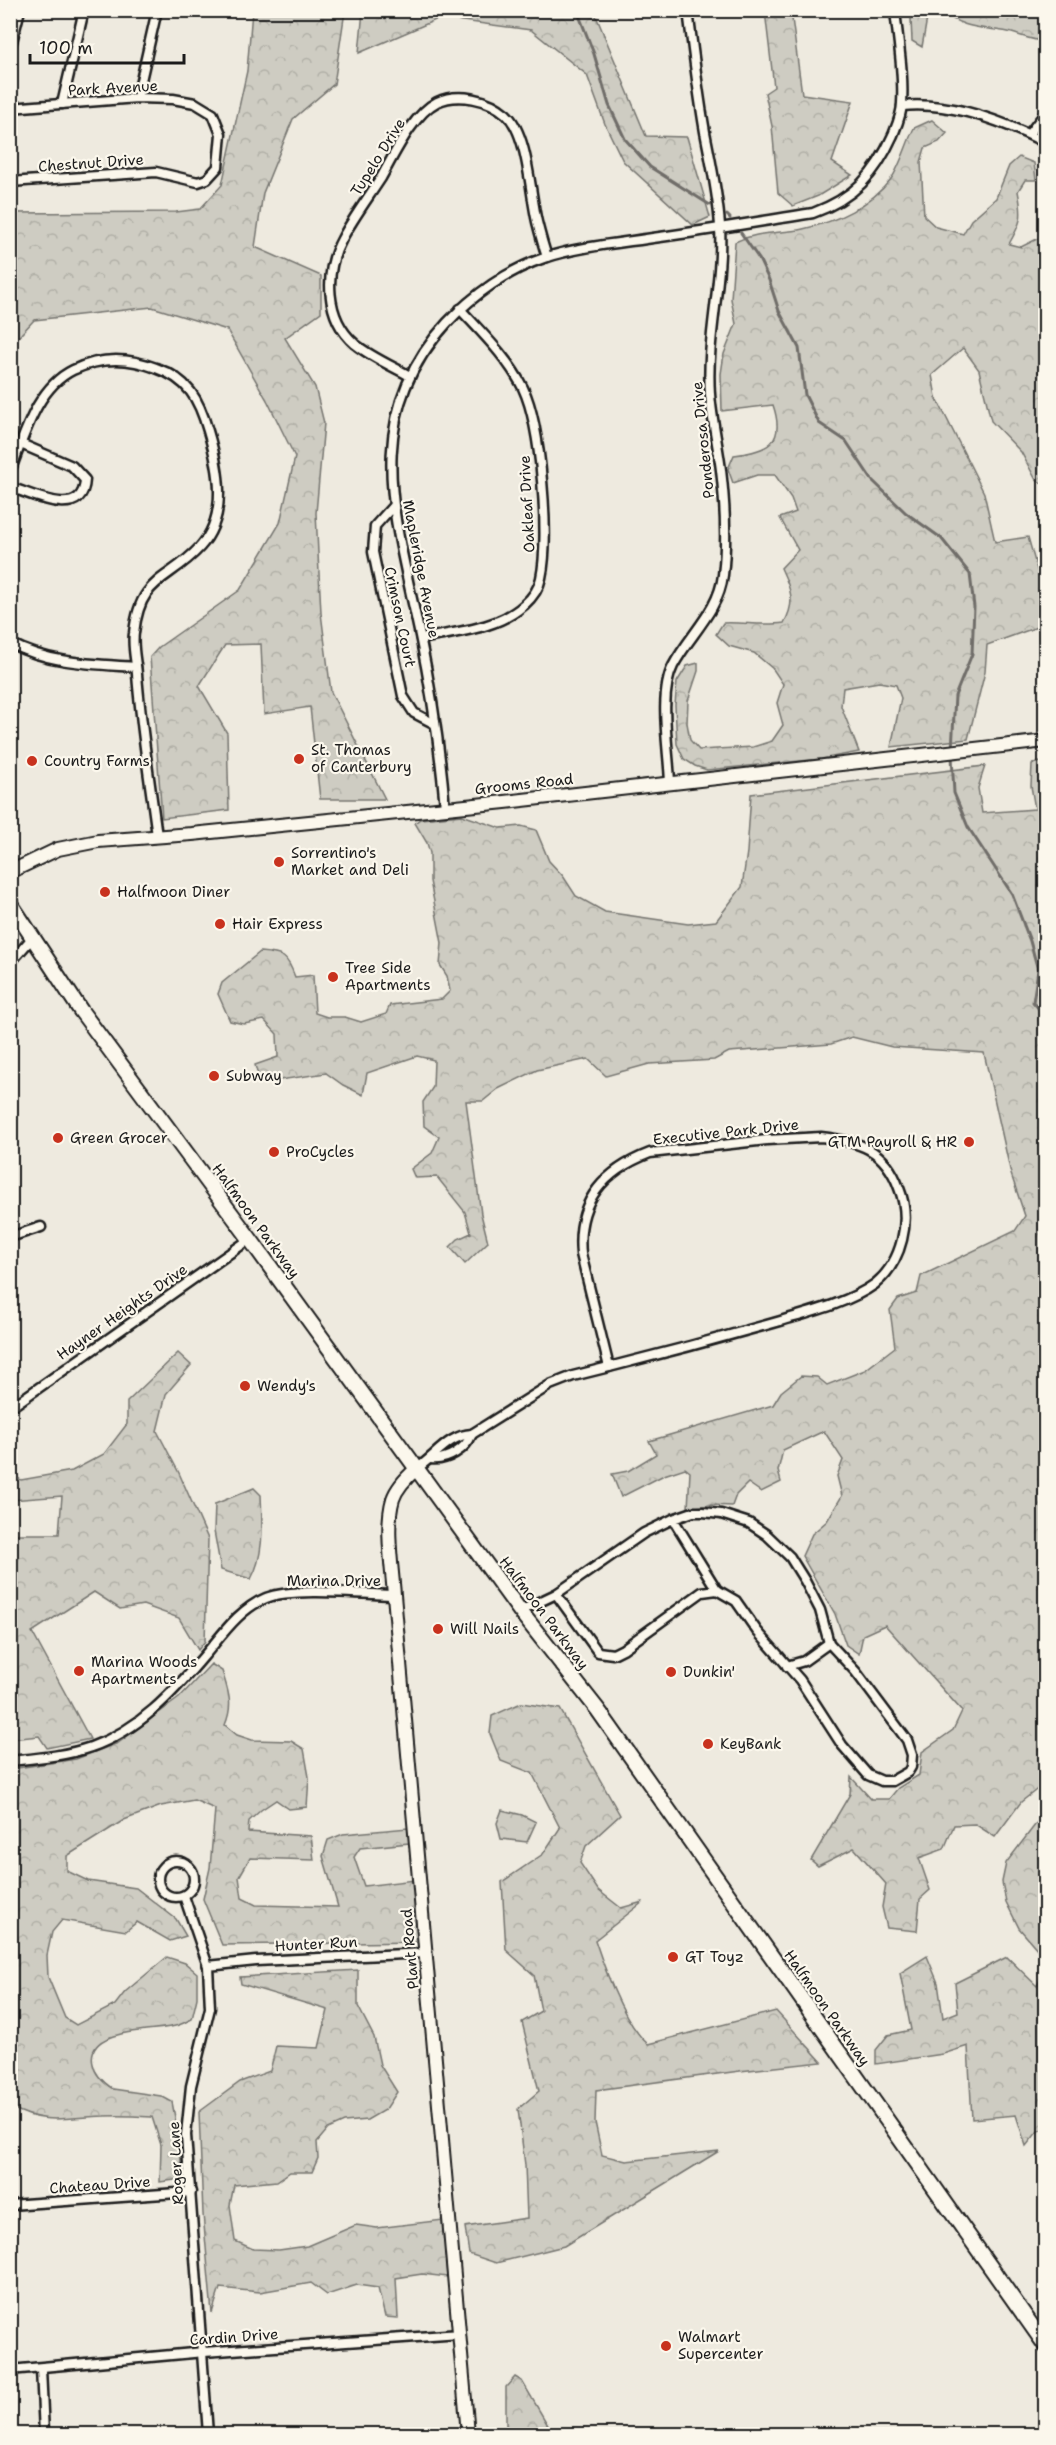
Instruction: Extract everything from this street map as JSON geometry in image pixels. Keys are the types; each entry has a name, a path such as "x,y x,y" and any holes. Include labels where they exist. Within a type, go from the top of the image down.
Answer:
{"main road":[{"name":"Halfmoon Parkway","path":"10,903 81,1011 520,1611 598,1710 1046,2346"}],"street":[{"path":"10,50 21,10"},
{"path":"62,104 84,10"},
{"path":"137,98 157,10"},
{"name":"Ponderosa Drive","path":"670,783 666,706 668,680 673,666 715,602 723,577 725,527 721,470 714,436 710,392 711,346 720,228 715,176 705,131 688,10"},
{"path":"895,10 902,106 920,104 956,109 1017,128 1046,143"},
{"name":"Park Avenue","path":"10,108 137,98 185,100 202,106 213,114"},
{"name":"Tupelo Drive","path":"411,376 369,353 344,333 333,309 330,294 331,268 341,240 410,129 436,102 449,98 475,99 495,107 511,120 521,143 547,257"},
{"name":"Mapleridge Avenue","path":"445,807 435,724 421,639 393,506 390,460 400,402 411,376 438,333 460,309 485,288 547,257 577,249 813,213 834,205 865,182 877,165 896,128 902,106"},
{"path":"1029,134 1046,112"},
{"name":"Chestnut Drive","path":"10,182 156,172 190,182 207,179 218,167 221,148 221,134 213,114"},
{"name":"Oakleaf Drive","path":"421,639 484,626 514,614 537,591 541,579 544,551 541,465 527,400 516,375 460,309"},
{"path":"10,472 35,412 51,385 61,376 96,360 145,363 173,374 193,393 213,447 218,480 216,520 199,549 153,584 138,605 133,636 157,836"},
{"path":"10,487 52,502 75,500 84,489 85,480 72,465 21,444"},
{"name":"Crimson Court","path":"393,506 375,526 373,552 403,696 414,712 435,724"},
{"path":"10,643 38,656 90,664 136,667"},
{"name":"Grooms Road","path":"10,872 57,849 98,841 445,807 1046,741"},
{"path":"10,963 33,937"},
{"name":"Executive Park Drive","path":"417,1469 431,1459 438,1449 461,1436 472,1434 550,1386 573,1376 609,1367 698,1344 816,1310 855,1295 874,1284 894,1260 901,1247 903,1235 902,1194 889,1168 874,1151 860,1143 821,1137 650,1152 632,1160 611,1174 599,1185 591,1197 584,1212 579,1239 609,1367"},
{"path":"10,1237 40,1227"},
{"name":"Hayner Heights Drive","path":"10,1408 250,1239"},
{"name":"Plant Road","path":"417,1469 398,1490 391,1509 394,1595 468,2434"},
{"path":"520,1611 556,1594 644,1533 673,1519 693,1512 721,1514 749,1523 768,1535 790,1557 820,1610 829,1643 856,1672 907,1740 912,1755 908,1772 892,1780 882,1781 868,1775 842,1745 800,1680 757,1631 736,1601 717,1590 673,1519"},
{"path":"556,1594 598,1652 613,1654 702,1592 717,1590"},
{"name":"Marina Drive","path":"10,1761 62,1755 93,1747 131,1727 160,1705 180,1685 233,1622 250,1607 267,1597 303,1593 394,1595"},
{"path":"787,1666 804,1661 829,1643"},
{"path":"178,1861 192,1869 194,1884 184,1896 174,1897 161,1889 158,1874 168,1863 178,1861"},
{"name":"Roger Lane","path":"184,1896 208,1966 210,2008 197,2058 187,2117 208,2434"},
{"name":"Hunter Run","path":"208,1966 256,1961 426,1953"},
{"name":"Chateau Drive","path":"10,2205 191,2192"},
{"name":"Cardin Drive","path":"10,2370 204,2352 460,2334"},
{"path":"41,2368 44,2434"}],"green space":[{"path":"252,11 345,11 334,84 293,119 263,193 255,247 321,276 321,312 285,338 315,387 324,423 316,513 321,613 331,692 385,799 320,799 310,707 264,714 261,644 225,645 199,686 227,733 229,810 162,818 150,657 159,647 240,590 280,523 295,457 268,402 227,330 152,307 34,320 11,345 11,213 176,212 200,209 222,185 247,71"},
{"path":"363,11 594,11 646,136 687,137 710,217 693,225 623,161 605,124 587,75 531,30 440,18 359,53"},
{"path":"765,11 791,11 802,94 853,101 832,162 852,175 818,196 793,206 778,193 772,126 765,93 774,87"},
{"path":"914,11 932,11 927,18 922,47 912,41 911,19"},
{"path":"941,11 1045,11 1045,41 965,24"},
{"path":"932,120 947,133 939,142 925,148 921,162 924,216 936,227 963,234 971,220 996,198 1009,166 1019,157 1034,163 1036,180 1025,180 1018,191 1021,207 1020,219 1009,244 1021,247 1045,235 1045,485 1036,480 1021,452 991,421 979,370 963,348 932,375 936,397 984,493 995,542 1028,537 1042,587 1040,626 987,645 985,672 968,739 891,747 901,698 896,685 879,682 843,688 841,706 859,752 821,759 707,770 695,766 684,759 677,744 675,705 677,682 687,666 698,663 698,671 688,701 687,723 690,740 699,750 753,747 772,741 783,725 777,703 783,684 773,669 754,653 729,646 716,634 723,623 784,623 790,608 791,595 781,568 798,550 780,518 796,512 791,498 775,475 757,475 733,483 728,469 734,455 756,451 771,443 777,428 773,405 722,411 721,374 724,354 736,324 731,299 735,242 752,236 815,226 852,211 873,197 891,179 914,128"},
{"path":"1045,761 1045,1783 1021,1802 995,1837 975,1824 954,1825 944,1849 919,1858 930,1890 920,1899 917,1931 887,1928 882,1907 886,1884 854,1848 818,1866 811,1860 850,1794 851,1777 871,1799 889,1799 898,1788 919,1775 922,1752 953,1730 962,1711 885,1625 863,1635 859,1654 846,1645 835,1614 802,1556 812,1534 827,1521 842,1496 837,1476 843,1460 824,1431 783,1450 778,1471 781,1482 761,1492 748,1483 736,1495 732,1506 711,1505 688,1508 690,1472 685,1468 664,1475 621,1497 612,1474 628,1471 656,1454 649,1441 773,1405 781,1392 801,1376 817,1377 827,1385 865,1370 895,1347 890,1310 898,1299 917,1293 921,1276 1015,1231 1025,1216 1011,1174 984,1053 892,1047 852,1037 831,1044 729,1052 714,1060 649,1064 606,1076 588,1059 537,1070 498,1089 483,1101 466,1101 481,1214 488,1242 465,1264 450,1247 458,1239 471,1233 465,1212 437,1177 415,1178 411,1169 432,1153 439,1137 424,1126 423,1102 433,1087 434,1060 417,1056 367,1073 363,1095 326,1073 260,1083 255,1065 278,1057 277,1034 264,1020 244,1024 230,1021 218,994 222,983 260,952 284,957 290,964 295,977 313,975 315,1013 327,1017 345,1017 361,1022 386,1014 390,1005 442,999 450,991 447,976 440,965 442,943 430,881 430,853 415,823 420,819 462,815 500,828 521,826 536,830 549,861 563,876 576,896 605,912 688,924 716,921 742,887 751,794 985,766 978,788 982,813 1035,809 1031,786 1032,764"},
{"path":"178,1353 191,1365 166,1394 157,1431 179,1473 208,1539 205,1641 198,1650 179,1618 143,1605 120,1609 94,1592 32,1632 90,1739 47,1748 39,1736 11,1739 11,1534 59,1534 62,1496 11,1500 11,1474 21,1480 72,1471 104,1454 127,1424 127,1402"},
{"path":"254,1488 261,1495 262,1538 259,1559 251,1579 221,1570 214,1531 215,1504"},
{"path":"211,1664 222,1671 228,1691 230,1704 225,1725 237,1735 252,1740 291,1741 304,1749 309,1777 307,1807 289,1809 276,1800 249,1821 248,1832 311,1836 314,1860 250,1858 239,1877 242,1898 256,1905 338,1907 323,1856 328,1840 343,1834 408,1828 409,1843 360,1848 354,1857 364,1886 414,1880 420,1942 222,1945 203,1899 210,1868 215,1809 194,1800 161,1806 124,1820 67,1856 67,1871 88,1881 136,1888 176,1919 186,1936 170,1941 137,1922 126,1931 62,1920 52,1932 47,1955 48,1977 65,2018 76,2025 115,2005 125,1992 167,1957 185,1963 197,1973 197,1998 192,2019 175,2026 110,2037 99,2043 93,2052 96,2072 113,2089 161,2096 172,2102 180,2143 182,2179 160,2182 161,2145 152,2117 56,2119 34,2117 11,2107 11,1769 76,1759 118,1743 179,1698"},
{"path":"521,1703 560,1709 620,1815 586,1846 580,1863 598,1890 621,1908 643,1902 595,1940 624,2011 640,2035 648,2044 776,2011 822,2062 596,2090 595,2122 602,2155 626,2161 719,2151 564,2246 496,2263 469,2254 465,2227 527,2218 525,2165 518,2109 539,2091 522,2022 541,2011 534,1975 506,1950 502,1882 543,1854 560,1828 532,1773 501,1761 490,1734 492,1716"},
{"path":"502,1810 522,1815 536,1822 527,1842 501,1839 497,1823"},
{"path":"1045,1812 1045,1968 1038,1950 1019,1928 1006,1902 1002,1882 1006,1863"},
{"path":"927,1956 938,1983 943,2018 958,2012 955,1983 1007,1957 1037,1986 1045,1968 1045,2128 1038,2131 1026,2146 1016,2115 972,2119 968,2046 943,2054 876,2064 876,2050 888,2035 911,2030 900,1973"},
{"path":"358,1970 358,2006 374,2037 380,2065 397,2092 386,2109 367,2120 344,2122 328,2129 317,2142 318,2158 312,2172 290,2172 277,2181 234,2185 230,2205 235,2241 253,2249 279,2250 307,2246 356,2225 377,2228 443,2220 447,2277 422,2274 396,2278 398,2318 385,2317 378,2288 357,2285 327,2295 311,2283 260,2292 220,2288 212,2313 203,2214 199,2112 240,2082 270,2071 276,2046 319,2048 328,2010 241,1984 240,1977"},
{"path":"515,2377 522,2381 551,2434 506,2434 506,2387"}],"waterway":[{"path":"577,10 594,54 609,105 625,139 650,167 710,205"},
{"path":"727,215 730,218"},
{"path":"741,233 759,259 779,311 799,348 805,395 819,423 846,441 872,480 906,513 941,538 970,574 974,607 972,654 955,696 952,750"},
{"path":"952,756 954,793 968,827 1012,894 1030,941 1038,970 1033,1002 1046,1017"}],"place":[{"name":"St. Thomas of Canterbury","path":"299,759"},
{"name":"Country Farms","path":"32,761"},
{"name":"Sorrentino's Market and Deli","path":"279,862"},
{"name":"Halfmoon Diner","path":"105,892"},
{"name":"Hair Express","path":"220,924"},
{"name":"Tree Side Apartments","path":"333,977"},
{"name":"Subway","path":"214,1076"},
{"name":"Green Grocer","path":"58,1138"},
{"name":"GTM Payroll & HR","path":"969,1142"},
{"name":"ProCycles","path":"274,1152"},
{"name":"Wendy's","path":"245,1386"},
{"name":"Will Nails","path":"438,1629"},
{"name":"Marina Woods Apartments","path":"79,1671"},
{"name":"Dunkin'","path":"671,1672"},
{"name":"KeyBank","path":"708,1744"},
{"name":"GT Toyz","path":"673,1957"},
{"name":"Walmart Supercenter","path":"666,2346"}]}
